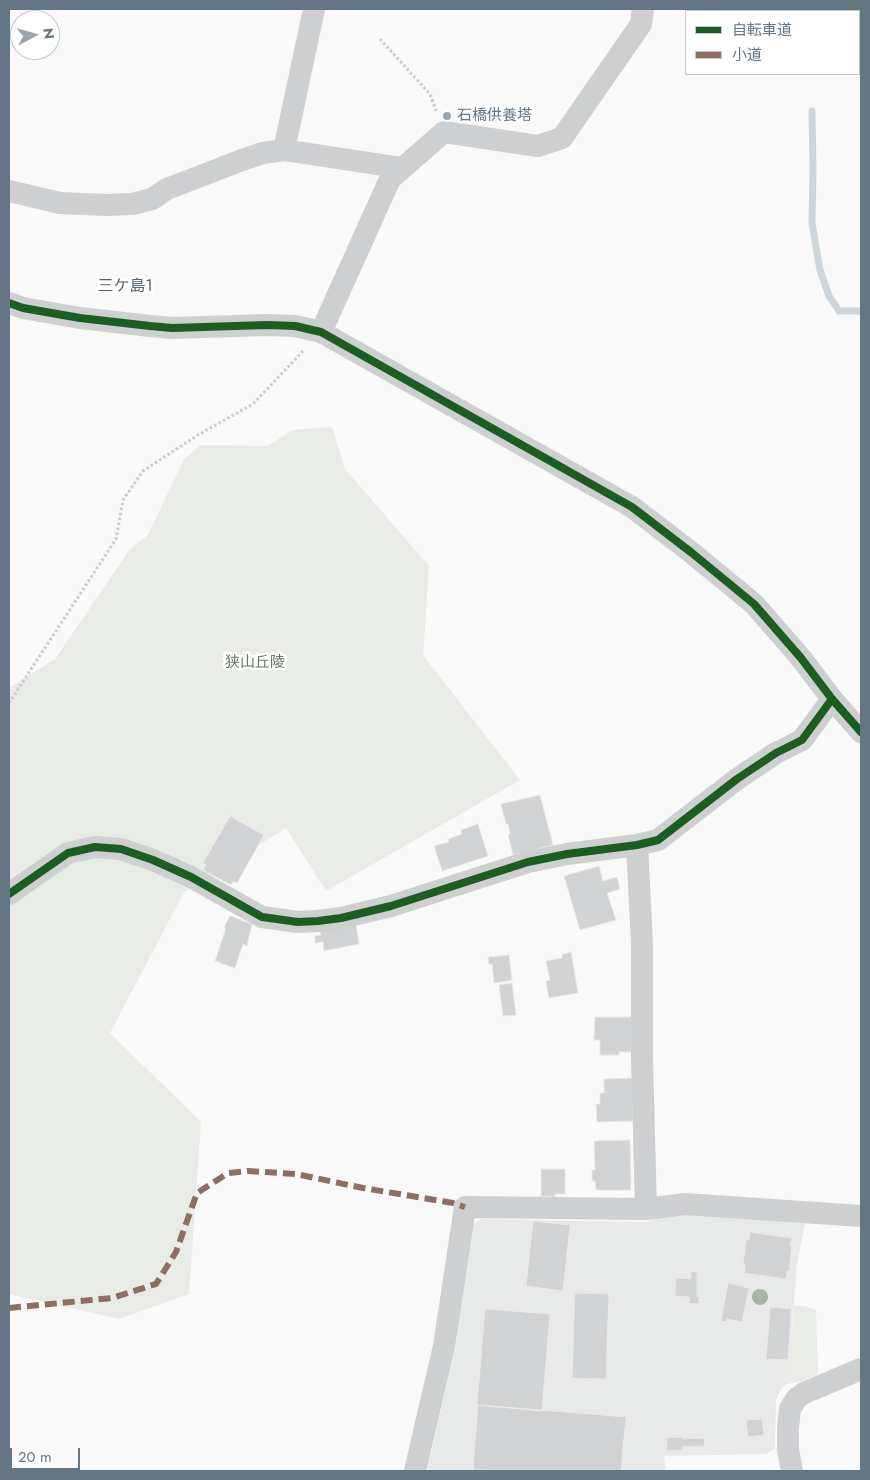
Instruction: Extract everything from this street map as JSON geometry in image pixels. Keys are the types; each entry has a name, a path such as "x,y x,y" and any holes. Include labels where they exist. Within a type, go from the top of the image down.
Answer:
{"street":[{"path":"284,150 314,9"},
{"path":"321,332 390,179 444,132 538,146 562,138 641,24 643,9"},
{"path":"9,191 60,203 106,206 133,204 152,199 167,188 242,160 263,153 284,150 402,168"},
{"path":"9,303 23,308 72,316 150,326 172,328 295,326 321,332 632,507 692,552 754,604 861,732"},
{"path":"9,894 68,854 95,847 121,848 154,860 191,877 262,917 298,922 341,918 391,906 548,857 637,845 658,840 737,779 776,753 802,740 832,699"},
{"path":"637,845 642,944 642,1059 646,1209"},
{"path":"415,1471 444,1346 465,1207 646,1209 685,1204 861,1216"},
{"path":"792,1471 788,1450 788,1428 790,1409 796,1399 804,1393 861,1369"}],"path":[{"path":"380,39 430,94 444,132"},
{"path":"9,703 116,540 123,500 144,471 198,435 253,404 321,332"}],"shaded area":[{"path":"686,1211 806,1219 797,1264 787,1384 781,1389 776,1400 775,1448 766,1454 664,1456 666,1471 427,1471 455,1348 470,1227 481,1219 644,1222"}],"green space":[{"name":"狭山丘陵","path":"332,427 345,469 429,566 423,655 520,780 326,891 286,828 184,892 110,1033 201,1122 189,1294 119,1319 9,1294 9,688 55,659 130,549 148,535 184,459 201,445 268,446 292,430"},
{"path":"794,1306 804,1306 816,1310 818,1374 802,1381 787,1384"}],"building":[{"path":"540,795 553,845 513,855 508,835 510,834 508,824 506,824 501,804"},
{"path":"230,816 264,835 237,883 233,881 231,885 203,870 206,865 203,863"},
{"path":"478,824 488,856 442,871 434,846 449,842 448,839 462,834 461,830"},
{"path":"599,866 603,881 617,877 620,889 607,893 616,920 580,930 564,876"},
{"path":"230,916 252,924 247,946 243,944 235,968 215,961 225,931 225,925"},
{"path":"356,924 359,944 324,951 323,942 315,943 315,936 321,935 320,931"},
{"path":"571,952 578,993 549,998 546,981 550,980 546,961 562,958 562,954"},
{"path":"509,955 512,980 494,983 492,964 489,964 488,957"},
{"path":"512,983 516,1015 503,1016 499,985"},
{"path":"595,1017 632,1017 631,1052 619,1052 619,1055 600,1055 600,1040 594,1040"},
{"path":"632,1078 633,1121 597,1122 596,1104 600,1104 600,1093 604,1093 604,1079"},
{"path":"630,1140 631,1190 596,1190 595,1181 592,1181 592,1170 595,1170 594,1141"},
{"path":"541,1169 565,1169 565,1194 555,1194 555,1197 541,1196"},
{"path":"533,1221 570,1225 563,1291 526,1286"},
{"path":"750,1232 792,1238 789,1271 787,1271 786,1279 744,1273 745,1264 743,1264 746,1240 749,1240"},
{"path":"691,1271 697,1272 697,1297 699,1297 699,1304 689,1303 689,1297 675,1296 676,1278 691,1279"},
{"path":"728,1283 749,1288 742,1322 727,1319 726,1322 721,1321"},
{"path":"575,1293 609,1294 606,1379 572,1378"},
{"path":"770,1307 791,1309 788,1360 766,1359"},
{"path":"485,1309 550,1314 542,1411 477,1405"},
{"path":"478,1405 626,1417 621,1471 473,1470"},
{"path":"762,1419 764,1435 748,1437 746,1420"},
{"path":"683,1437 683,1439 704,1438 705,1446 683,1447 683,1450 667,1451 667,1438"}],"waterway":[{"path":"812,111 812,223 820,270 829,296 839,311 861,311"}],"marked path":[{"path":"9,1308 112,1298 156,1284 176,1252 197,1193 228,1173 248,1171 296,1174 363,1188 453,1203 465,1207"}],"cycle path":[{"path":"9,303 23,308 80,318 150,326 172,328 267,325 295,326 321,332 632,507 754,604 861,732"},
{"path":"9,894 68,853 95,847 121,849 153,860 191,877 262,917 298,922 341,918 391,906 528,862 658,840 737,779 776,753 802,740 832,699"}],"place":[{"name":"石橋供養塔","path":"447,116"}],"district":[{"name":"三ケ島1","path":"125,287"}]}
